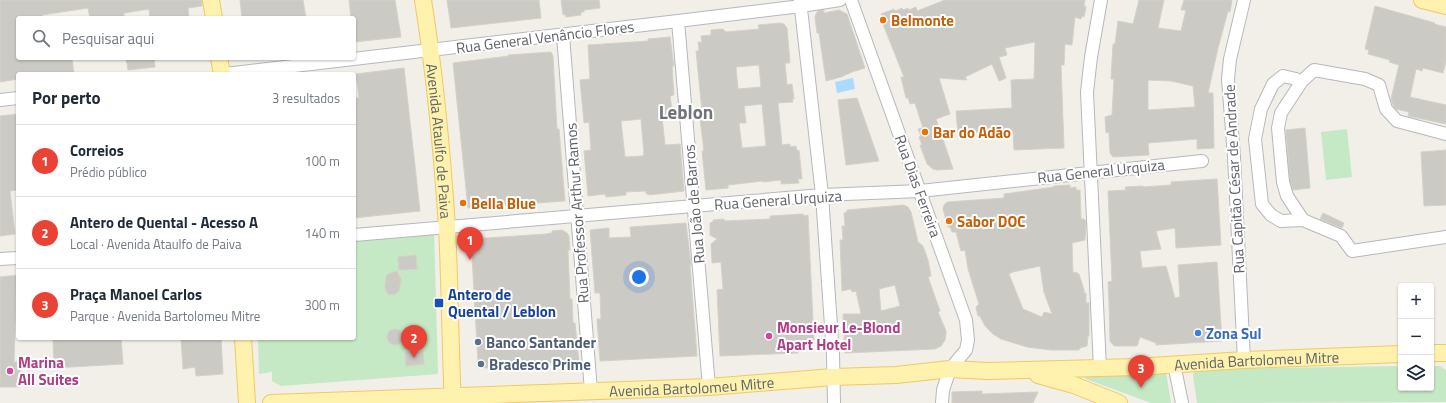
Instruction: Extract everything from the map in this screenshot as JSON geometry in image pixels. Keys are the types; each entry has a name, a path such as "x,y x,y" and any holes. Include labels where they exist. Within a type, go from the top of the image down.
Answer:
{"main road":[{"path":"211,0 214,16"},
{"name":"Avenida Ataulfo de Paiva","path":"423,0 431,51 443,168 447,227 452,400"},
{"path":"1422,0 1446,6"},
{"path":"219,60 222,72"},
{"path":"243,340 247,403"},
{"path":"1434,353 1446,353"},
{"name":"Avenida Bartolomeu Mitre","path":"271,403 452,400 591,391 709,387 833,377 896,375 950,369 988,371 1100,368 1244,360 1398,354"},
{"name":"Avenida Bartolomeu Mitre","path":"1017,370 1074,385 1120,403"}],"street":[{"name":"Rua General Venâncio Flores","path":"356,59 678,21 800,3 840,0"},
{"name":"Rua Dias Ferreira","path":"851,0 966,320 968,340 966,350 950,369"},
{"path":"1100,368 1087,92 1091,57 1102,0"},
{"name":"Rua Capitão César de Andrade","path":"1244,0 1230,59 1228,79 1234,157 1244,360"},
{"path":"800,3 822,195 834,403"},
{"name":"Rua João de Barros","path":"678,21 709,387"},
{"name":"Rua Professor Arthur Ramos","path":"563,35 591,391"},
{"name":"Rua General Venâncio Flores","path":"243,72 350,60"},
{"path":"1303,220 1287,196 1283,182 1278,128 1281,113 1300,84 1314,70 1365,78 1379,85 1386,110 1397,121 1446,134"},
{"path":"1300,84 1296,79 1283,76 1273,84 1261,109 1255,139 1262,204 1271,215 1281,221 1303,220 1341,236 1352,251 1446,237"},
{"path":"0,100 16,98"},
{"name":"Rua General Urquiza","path":"356,235 822,195 920,190 1202,160"},
{"path":"0,259 16,258"},
{"path":"1174,364 1182,403"},
{"path":"942,403 943,390 950,369"}],"green space":[{"path":"1347,129 1352,177 1326,180 1321,132"},
{"path":"434,230 438,374 281,386 272,381 272,372 259,374 258,340 356,340 356,238"},
{"path":"1398,366 1398,391 1434,391 1434,366 1440,366 1446,370 1446,402 1197,403 1193,375 1196,369"},
{"path":"1166,372 1171,403 1151,403 1086,379 1084,376"}],"water":[{"path":"853,78 855,89 837,93 835,82"}],"building":[{"path":"0,0 202,0 202,6 188,8 189,16 150,16 149,9 124,13 124,16 90,16 88,8 42,16 16,16 16,60 72,60 74,72 16,72 16,79 0,82"},
{"path":"240,0 303,0 306,16 242,16"},
{"path":"349,0 395,0 401,37 356,42 356,16 351,16"},
{"path":"447,0 539,0 541,18 451,28"},
{"path":"561,0 599,0 600,8 584,10 584,12 581,12 581,15 566,17 565,14 563,15"},
{"path":"945,0 1085,0 1084,6 1086,7 1084,17 1082,16 1081,19 1075,17 1072,45 1065,44 1064,65 1061,65 1064,148 1014,150 1013,131 958,134 956,111 1012,108 1011,80 1034,79 1035,42 1005,48 1007,55 999,57 1006,78 999,81 992,64 965,77 967,80 939,78 950,114 936,119 953,169 937,170 933,169 927,164 920,145 922,145 919,137 921,136 918,129 923,128 915,103 910,104 908,98 906,98 901,77 904,77 881,19 883,18 881,14 894,9 895,11 902,8 903,10 908,8 909,10 916,7 917,11"},
{"path":"1139,0 1164,0 1158,28 1181,31 1186,10 1181,10 1184,0 1232,0 1230,12 1228,11 1218,48 1208,93 1213,93 1214,148 1197,149 1197,139 1148,143 1149,155 1113,157 1110,153 1109,132 1106,133 1105,117 1112,115 1114,79 1111,79 1113,44 1115,44 1118,21 1133,24","holes":["1148,80 1171,81 1193,86 1195,107 1148,110"]},
{"path":"1375,6 1446,27 1446,62 1443,73 1423,68 1422,71 1416,69 1410,97 1446,105 1446,124 1408,116 1409,112 1396,109 1393,105 1391,99 1399,65 1389,62 1390,60 1368,54 1369,50 1365,49"},
{"path":"824,10 824,13 839,10 847,14 865,68 826,81 819,33 817,33 815,17 818,11"},
{"path":"780,23 784,24 787,28 790,63 785,63 787,85 792,84 794,99 792,99 793,102 778,103 782,145 790,144 790,147 796,146 797,151 799,150 802,179 798,179 799,183 781,184 781,180 763,181 728,185 728,188 706,190 702,151 704,151 699,111 702,111 696,51 699,51 698,42 702,42 701,36 711,35 711,30 723,29 726,32 759,29 758,25","holes":["759,65 761,87 738,89 736,67","762,104 766,146 742,148 739,123 746,123 744,106"]},
{"path":"670,37 674,66 672,66 674,95 670,96 672,110 670,110 671,116 662,117 665,145 680,144 684,191 649,195 646,194 646,191 626,192 626,195 606,197 605,194 588,196 584,151 591,150 589,122 584,123 580,80 590,79 588,45 648,41 648,39","holes":["641,119 643,156 625,157 621,121"]},
{"path":"551,52 553,56 557,129 559,129 565,201 468,208 453,63 509,56 508,55"},
{"path":"126,60 154,60 155,67 128,70"},
{"path":"404,68 420,211 356,218 356,98 359,98 356,74"},
{"path":"857,98 879,161 846,165 838,100"},
{"path":"16,114 16,190 10,191 15,234 0,236 0,116"},
{"path":"1305,128 1310,188 1293,190 1290,181 1286,130"},
{"path":"1446,150 1446,205 1424,206 1421,152"},
{"path":"1217,179 1221,245 1176,248 1175,228 1156,231 1161,249 1140,251 1142,268 1166,266 1175,298 1180,297 1178,265 1217,262 1222,341 1156,345 1156,343 1140,337 1137,346 1114,346 1110,341 1108,282 1112,281 1108,191 1126,190 1125,187 1171,185 1171,182"},
{"path":"1070,185 1070,188 1076,187 1076,190 1080,190 1081,219 1084,219 1086,222 1085,240 1072,243 1073,273 1077,272 1077,274 1079,274 1084,293 1086,293 1086,303 1089,303 1089,336 1087,346 1080,348 1079,350 1051,350 1027,347 1001,339 985,326 980,316 978,316 976,307 979,304 968,269 965,250 961,251 956,232 952,232 950,227 948,227 943,209 947,202 1004,198 1004,194","holes":["1040,266 1044,292 1052,314 1044,312 1042,317 1023,309 1009,274"]},
{"path":"903,205 908,207 911,212 918,242 923,246 928,260 931,276 928,277 940,311 938,312 946,331 945,340 941,346 935,349 845,353 843,314 861,314 856,291 852,292 851,289 842,291 840,240 843,240 842,226 845,226 844,213 847,212 847,210","holes":["895,285 900,306 881,311 879,289"]},
{"path":"1323,213 1344,223 1342,228 1320,219"},
{"path":"803,214 804,216 808,215 814,343 798,344 798,353 720,356 717,290 723,289 721,262 712,263 711,244 717,239 710,235 710,223 713,222 713,220 770,219 770,216"},
{"path":"686,223 691,265 697,356 600,361 597,319 601,319 600,293 595,293 590,230 609,228 609,238 631,237 630,227"},
{"path":"562,230 569,236 570,250 568,250 570,299 572,299 573,323 575,323 579,362 550,364 550,367 530,368 530,365 485,368 479,366 471,239 546,234 552,233 552,231"},
{"path":"416,255 417,269 399,270 398,257"},
{"path":"397,271 401,279 399,291 394,295 388,294 385,288 386,277 388,274"},
{"path":"16,275 14,362 20,362 20,387 0,387 0,277"},
{"path":"395,329 401,331 403,337 401,343 395,345 389,343 387,337 389,331"},
{"path":"53,340 121,340 123,364 54,368"},
{"path":"181,340 221,340 223,374 196,376 195,367 183,369"},
{"path":"423,351 424,364 406,366 405,352"},
{"path":"982,391 982,394 1038,392 1033,403 952,403 952,392"}],"place":[{"name":"Belmonte","path":"883,20"},
{"name":"Bar do Adão","path":"925,132"},
{"name":"Bella Blue","path":"463,203"},
{"name":"Sabor DOC","path":"949,221"},
{"name":"Correios","path":"470,260"},
{"name":"Antero de Quental / Leblon","path":"439,303"},
{"name":"Zona Sul","path":"1198,333"},
{"name":"Monsieur Le-Blond Apart Hotel","path":"769,336"},
{"name":"Banco Santander","path":"478,342"},
{"name":"Antero de Quental - Acesso A","path":"414,358"},
{"name":"Bradesco Prime","path":"481,364"},
{"name":"Marina All Suites","path":"10,371"},
{"name":"Praça Manoel Carlos","path":"1141,388"}],"district":[{"name":"Leblon","path":"686,111"}]}
